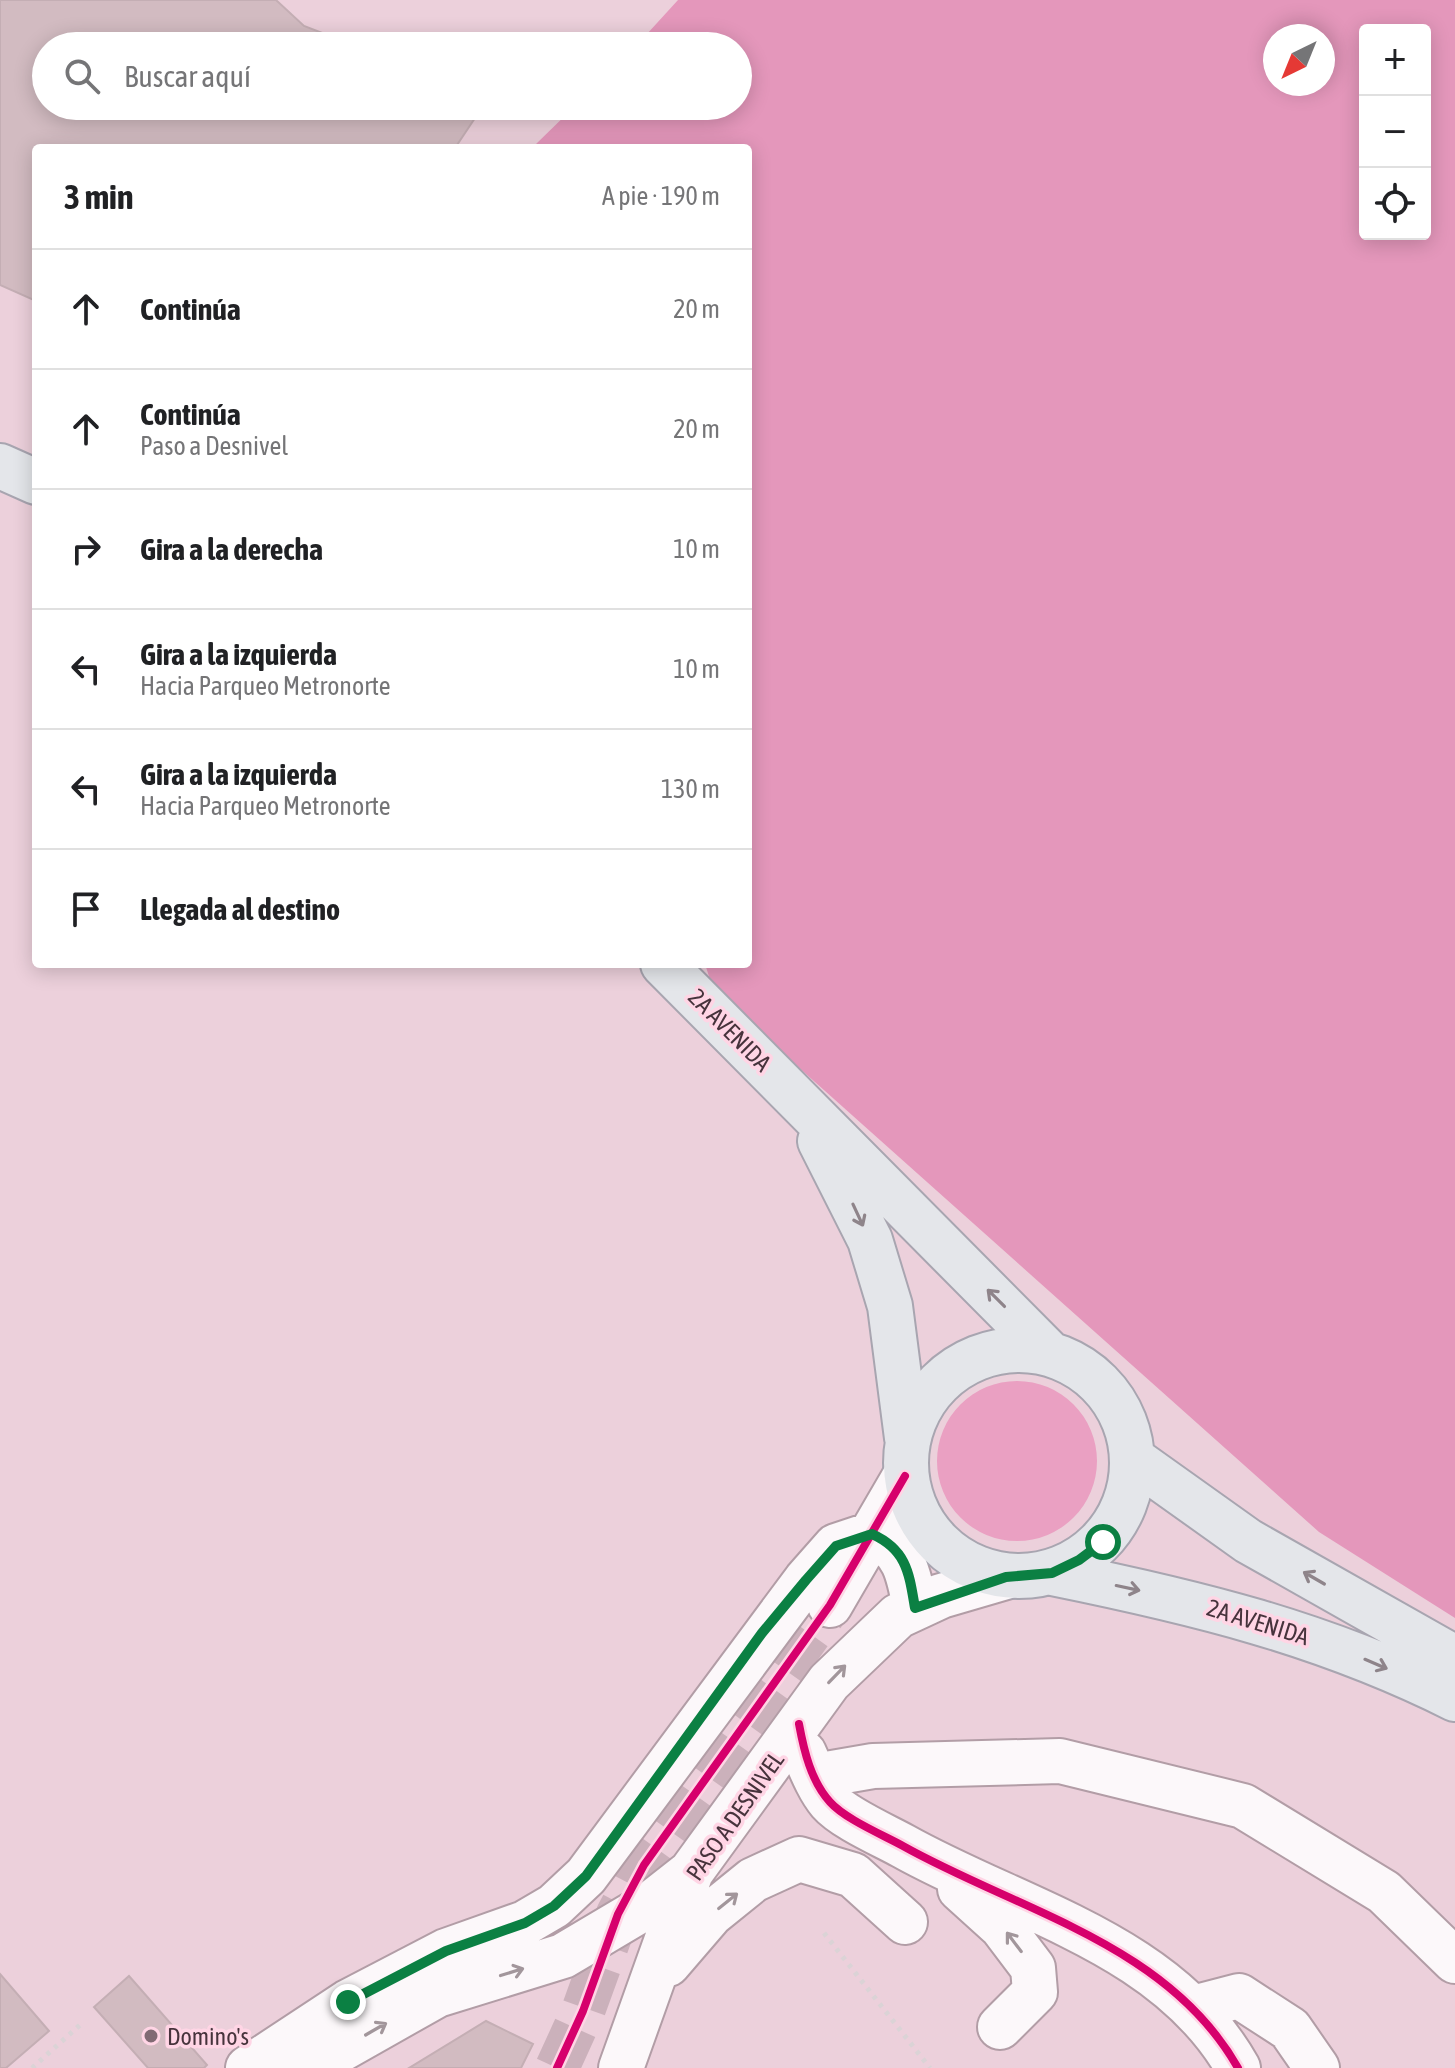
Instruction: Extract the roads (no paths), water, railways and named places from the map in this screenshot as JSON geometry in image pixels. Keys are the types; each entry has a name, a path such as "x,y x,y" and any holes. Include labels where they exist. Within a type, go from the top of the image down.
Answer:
{"main road":[{"path":"0,466 32,480"},
{"name":"2A AVENIDA","path":"667,968 1050,1354"},
{"name":"2A AVENIDA","path":"796,1096 870,1240 890,1306 906,1457"},
{"path":"1013,1349 1050,1354 1084,1370 1111,1396 1128,1429 1133,1459 1130,1489 1120,1517 1103,1542 1079,1560 1052,1573 1006,1577 970,1566 939,1544 916,1513 906,1457 921,1404 945,1375 977,1357 1013,1349"},
{"path":"1133,1459 1248,1541 1455,1658"},
{"name":"2A AVENIDA","path":"1052,1573 1252,1618 1355,1655 1455,1699"}],"street":[{"path":"830,1605 872,1534 906,1457"},
{"path":"872,1534 900,1552 909,1576 915,1608"},
{"path":"248,2068 348,2002 446,1951 525,1923 554,1906 586,1876 628,1822 762,1633 806,1580 836,1546 872,1534"},
{"name":"PASO A DESNIVEL","path":"621,2068 638,2048 656,1978 691,1872 829,1682 878,1633 915,1608 1006,1577"},
{"path":"799,1724 804,1754 831,1803 930,1861 1039,1911 1158,1976 1193,2008 1238,2068"},
{"path":"815,1776 873,1766 1060,1761 1243,1806 1384,1892 1455,1961"},
{"path":"656,1978 711,1914 753,1880 799,1859 853,1875 905,1922"},
{"path":"930,1861 1002,1927 1033,1968 1035,1992 1000,2027"},
{"path":"308,2068 437,1995 563,1956 649,1905 691,1872"},
{"path":"1193,2008 1239,1996 1290,2029 1317,2068"}],"tunnel":[{"path":"557,2068 583,2011 618,1914 644,1865 830,1605"}],"place":[{"name":"Domino's","path":"151,2036"}]}
